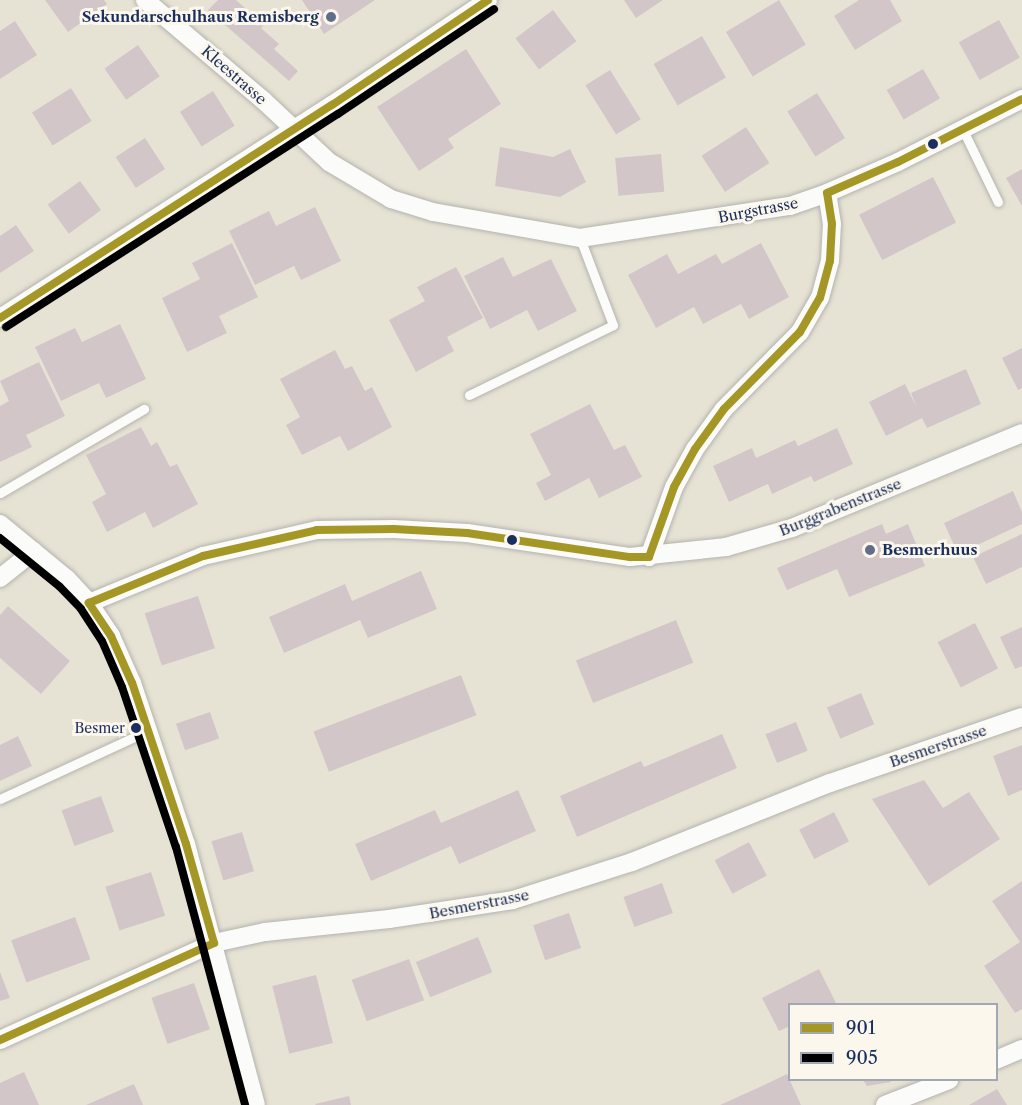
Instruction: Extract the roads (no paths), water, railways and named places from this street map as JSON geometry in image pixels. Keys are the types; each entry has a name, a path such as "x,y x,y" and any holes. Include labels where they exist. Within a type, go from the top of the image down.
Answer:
{"street":[{"name":"Kleestrasse","path":"145,0 294,129"},
{"path":"0,318 294,129 488,0"},
{"name":"Burgstrasse","path":"294,129 329,162 391,199 433,212 580,238 790,206 827,193 963,130 1022,99"},
{"path":"649,557 674,487 694,448 724,409 800,332 820,298 830,261 832,224 827,193"},
{"name":"Burggrabenstrasse","path":"89,603 203,556 317,530 394,529 466,533 630,557 649,557 726,547 792,528 1022,433"},
{"path":"0,524 67,579 89,603 111,636 132,683 186,844 256,1105"},
{"path":"0,578 34,551"},
{"name":"Besmerstrasse","path":"0,1040 214,943 265,932 389,919 513,900 632,862 830,783 1022,717"},
{"path":"998,1059 1022,1049"},
{"path":"885,1105 946,1081"}],"lane":[{"path":"963,130 998,202"},
{"path":"469,395 613,325 580,238"},
{"path":"0,493 144,409"},
{"path":"0,799 147,731"}],"place":[{"name":"Sekundarschulhaus Remisberg","path":"331,17"},
{"name":"Besmerhuus","path":"870,550"},
{"name":"Besmer","path":"136,728"}]}
